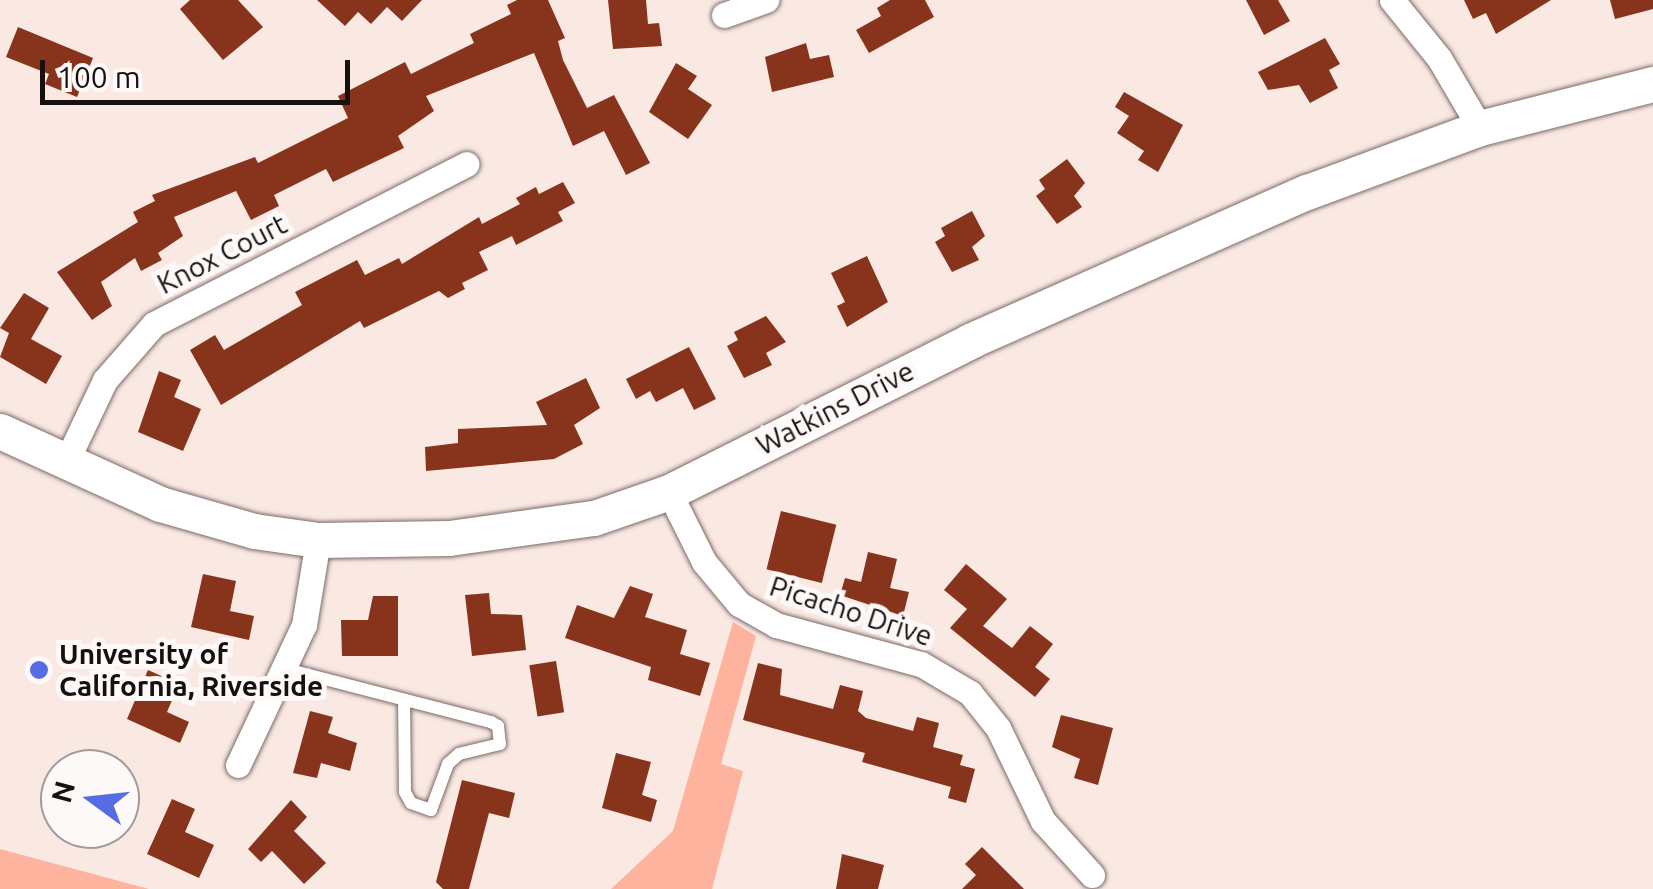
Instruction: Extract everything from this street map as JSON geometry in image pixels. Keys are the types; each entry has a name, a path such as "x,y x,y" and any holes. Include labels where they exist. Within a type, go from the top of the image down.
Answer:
{"main road":[{"name":"Watkins Drive","path":"0,431 160,504 254,531 318,540 539,529 669,492 1109,276 1480,128 1653,84"}],"street":[{"path":"724,15 766,0"},
{"path":"1392,0 1438,58 1480,128"},
{"name":"Knox Court","path":"66,462 105,380 154,324 466,164"},
{"name":"Picacho Drive","path":"669,492 704,562 752,612 921,664 970,693 998,728 1043,821 1092,875"},
{"path":"238,765 304,625 318,540"}],"lane":[{"path":"286,669 404,701 502,730 500,744 459,754 448,764 431,810 411,803 404,792 404,701"}],"shaded area":[{"path":"733,622 756,636 721,764 743,771 712,889 611,889 673,831"},
{"path":"0,849 149,889 0,889"}],"building":[{"path":"190,0 238,0 263,27 223,60 180,9"},
{"path":"317,0 422,0 402,21 387,7 371,24 358,12 345,26"},
{"path":"517,0 548,0 565,38 558,41 563,60 587,108 614,95 650,163 626,175 604,131 573,146 534,53 426,96 434,111 398,136 404,148 333,182 326,169 274,195 279,206 251,220 236,191 174,217 183,236 158,253 162,260 141,271 135,258 101,282 112,306 92,320 57,272 138,222 133,212 155,201 152,195 255,157 258,163 348,118 338,96 405,62 411,74 474,43 470,34 511,14 507,5"},
{"path":"608,0 646,0 648,24 659,23 662,46 613,49"},
{"path":"890,0 925,0 934,17 869,53 856,30 881,16 877,8"},
{"path":"1246,0 1278,0 1290,21 1264,35"},
{"path":"1464,0 1551,0 1496,34 1486,13 1473,19"},
{"path":"1610,0 1653,0 1653,9 1615,19"},
{"path":"18,27 93,58 77,97 45,84 49,74 6,57"},
{"path":"1325,38 1340,64 1329,70 1338,88 1310,103 1299,85 1268,90 1258,72"},
{"path":"806,43 810,59 829,55 834,77 772,92 765,57"},
{"path":"676,63 697,76 688,89 712,105 688,139 649,112"},
{"path":"1124,92 1183,125 1158,172 1138,160 1144,151 1117,133 1129,116 1115,107"},
{"path":"1067,159 1085,183 1074,196 1082,207 1057,224 1036,196 1045,189 1039,180"},
{"path":"563,182 575,203 558,212 563,221 516,245 512,236 479,252 488,270 462,283 465,289 448,298 439,291 364,328 360,321 221,405 190,350 215,335 224,350 302,305 295,292 357,260 365,275 399,258 402,264 479,217 482,224 520,204 516,198 536,187 539,194"},
{"path":"972,211 985,236 972,247 979,260 952,272 935,242 945,236 941,228"},
{"path":"867,256 888,302 847,327 837,306 845,302 831,273"},
{"path":"24,293 49,308 31,339 62,356 46,384 0,357 9,333 0,328"},
{"path":"766,316 786,342 766,353 772,365 744,378 727,346 738,340 734,332"},
{"path":"689,347 716,399 694,410 683,388 656,402 650,391 636,399 626,379"},
{"path":"159,371 181,380 174,397 201,409 183,451 138,432"},
{"path":"586,378 600,408 574,425 583,444 554,459 426,471 425,447 458,443 458,429 547,425 536,402"},
{"path":"781,511 836,525 822,583 766,569"},
{"path":"868,552 897,559 890,588 909,592 903,616 840,595 845,578 861,582"},
{"path":"966,564 1007,599 983,626 1012,648 1030,626 1053,644 1035,667 1050,679 1035,697 950,628 967,609 944,590"},
{"path":"203,574 236,581 230,611 254,616 249,640 191,627"},
{"path":"630,586 653,594 645,617 687,630 680,654 710,663 700,696 648,680 651,667 565,638 577,605 614,618"},
{"path":"489,593 491,614 522,615 526,650 472,656 465,595"},
{"path":"373,596 398,596 398,656 342,656 341,620 368,620"},
{"path":"556,661 564,712 537,717 529,665"},
{"path":"758,663 782,669 780,695 833,709 840,685 863,691 858,711 866,718 913,731 917,717 939,723 933,747 963,755 960,765 975,769 966,803 948,798 951,787 862,762 865,753 743,720"},
{"path":"148,670 179,684 167,712 189,722 180,743 127,719"},
{"path":"310,711 333,717 328,733 357,743 350,771 321,763 317,778 293,773"},
{"path":"1061,715 1113,728 1098,785 1074,778 1080,759 1052,747"},
{"path":"616,753 651,762 642,795 657,800 651,822 602,808"},
{"path":"462,780 515,793 509,818 489,813 469,889 443,889 436,882"},
{"path":"172,799 195,809 185,832 214,845 199,878 147,854"},
{"path":"291,800 307,817 294,831 326,863 304,884 272,851 261,862 248,849"},
{"path":"982,847 1024,889 962,889 976,875 965,864"},
{"path":"842,854 884,865 878,889 836,889"}],"place":[{"name":"University of California, Riverside","path":"39,670"}]}
